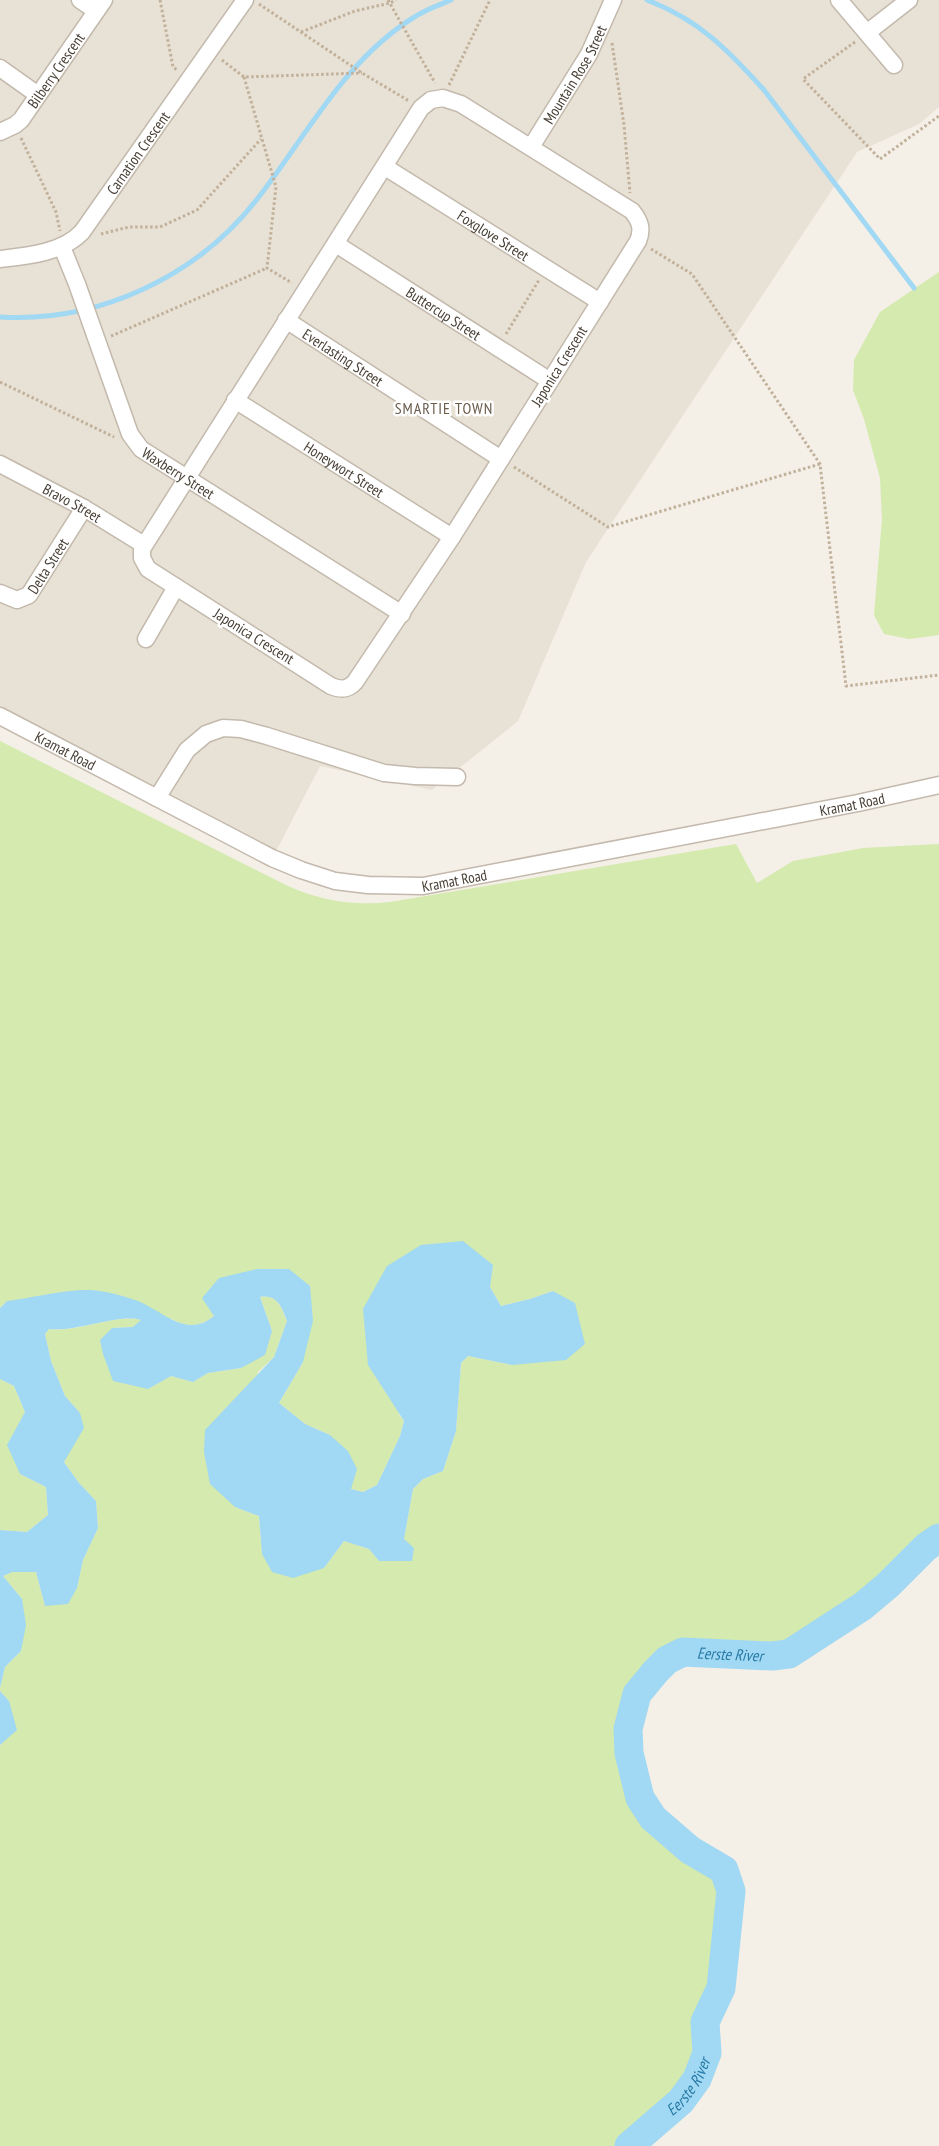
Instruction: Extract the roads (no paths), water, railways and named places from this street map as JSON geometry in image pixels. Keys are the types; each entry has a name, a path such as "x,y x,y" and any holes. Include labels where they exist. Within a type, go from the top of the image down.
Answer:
{"street":[{"path":"80,0 100,6"},
{"name":"Carnation Crescent","path":"69,243 90,224 245,0"},
{"path":"839,0 894,65"},
{"path":"868,32 908,0"},
{"name":"Bilberry Crescent","path":"0,132 15,125 100,6"},
{"name":"Mountain Rose Street","path":"531,147 589,54 610,8"},
{"path":"0,68 38,95"},
{"path":"144,545 421,108 431,100 443,98 461,104 531,147"},
{"name":"Japonica Crescent","path":"144,545 142,555 146,566 331,686 340,689 347,688 359,678 452,537 638,242 640,225 632,211 531,147"},
{"name":"Foxglove Street","path":"385,167 600,302"},
{"path":"0,259 69,243"},
{"name":"Waxberry Street","path":"69,243 78,284 95,336 130,434 136,445 185,478 402,614"},
{"name":"Buttercup Street","path":"336,244 550,381"},
{"name":"Everlasting Street","path":"286,320 501,459"},
{"name":"Honeywort Street","path":"235,400 452,537"},
{"name":"Bravo Street","path":"0,464 84,508 144,545"},
{"name":"Delta Street","path":"0,593 18,600 29,596 84,508"},
{"path":"146,639 176,587"},
{"name":"Kramat Road","path":"0,716 272,858 336,881 368,886 423,886 848,805 939,785"},
{"path":"157,798 187,750 206,734 223,728 241,729 267,736 384,773 457,777"}],"water":[{"path":"463,1241 493,1265 490,1287 501,1306 553,1291 575,1303 585,1344 566,1360 512,1365 468,1356 461,1363 456,1431 443,1471 423,1479 413,1489 404,1539 414,1548 412,1561 379,1561 369,1549 344,1541 324,1568 293,1578 272,1572 262,1554 259,1516 235,1507 210,1484 204,1452 205,1430 274,1357 287,1321 281,1306 275,1300 260,1297 272,1331 265,1355 241,1368 208,1373 193,1382 171,1376 148,1389 113,1381 100,1340 112,1328 133,1327 141,1320 132,1318 121,1319 73,1328 49,1329 45,1334 51,1361 65,1396 80,1413 84,1428 64,1462 79,1483 96,1501 98,1528 83,1560 77,1588 68,1604 45,1606 36,1572 12,1572 3,1576 22,1599 26,1625 21,1651 5,1667 0,1688 0,1530 27,1532 48,1515 46,1487 20,1474 7,1445 25,1412 14,1386 0,1379 0,1308 7,1301 71,1291 96,1291 135,1300 183,1324 193,1325 203,1323 214,1316 202,1298 219,1278 257,1269 289,1269 310,1286 313,1321 303,1362 279,1403 305,1424 330,1435 348,1451 357,1469 351,1489 363,1492 377,1485 400,1436 404,1421 368,1365 363,1309 387,1266 421,1245"},
{"path":"0,1691 9,1701 17,1730 0,1745"}],"waterway":[{"path":"0,317 37,317 74,312 109,303 144,289 176,272 234,226 276,174 329,99 368,54 416,16 451,0"},
{"path":"647,0 697,26 724,49 764,90 914,288"},
{"name":"Eerste River","path":"629,2146 681,2101 697,2079 707,2053 705,2022 721,1988 731,1891 724,1870 690,1850 653,1818 640,1798 629,1753 628,1729 637,1694 667,1660 683,1652 772,1656 789,1654 863,1606 888,1585 926,1547 939,1538"}],"district":[{"name":"SMARTIE TOWN","path":"444,408"}]}
